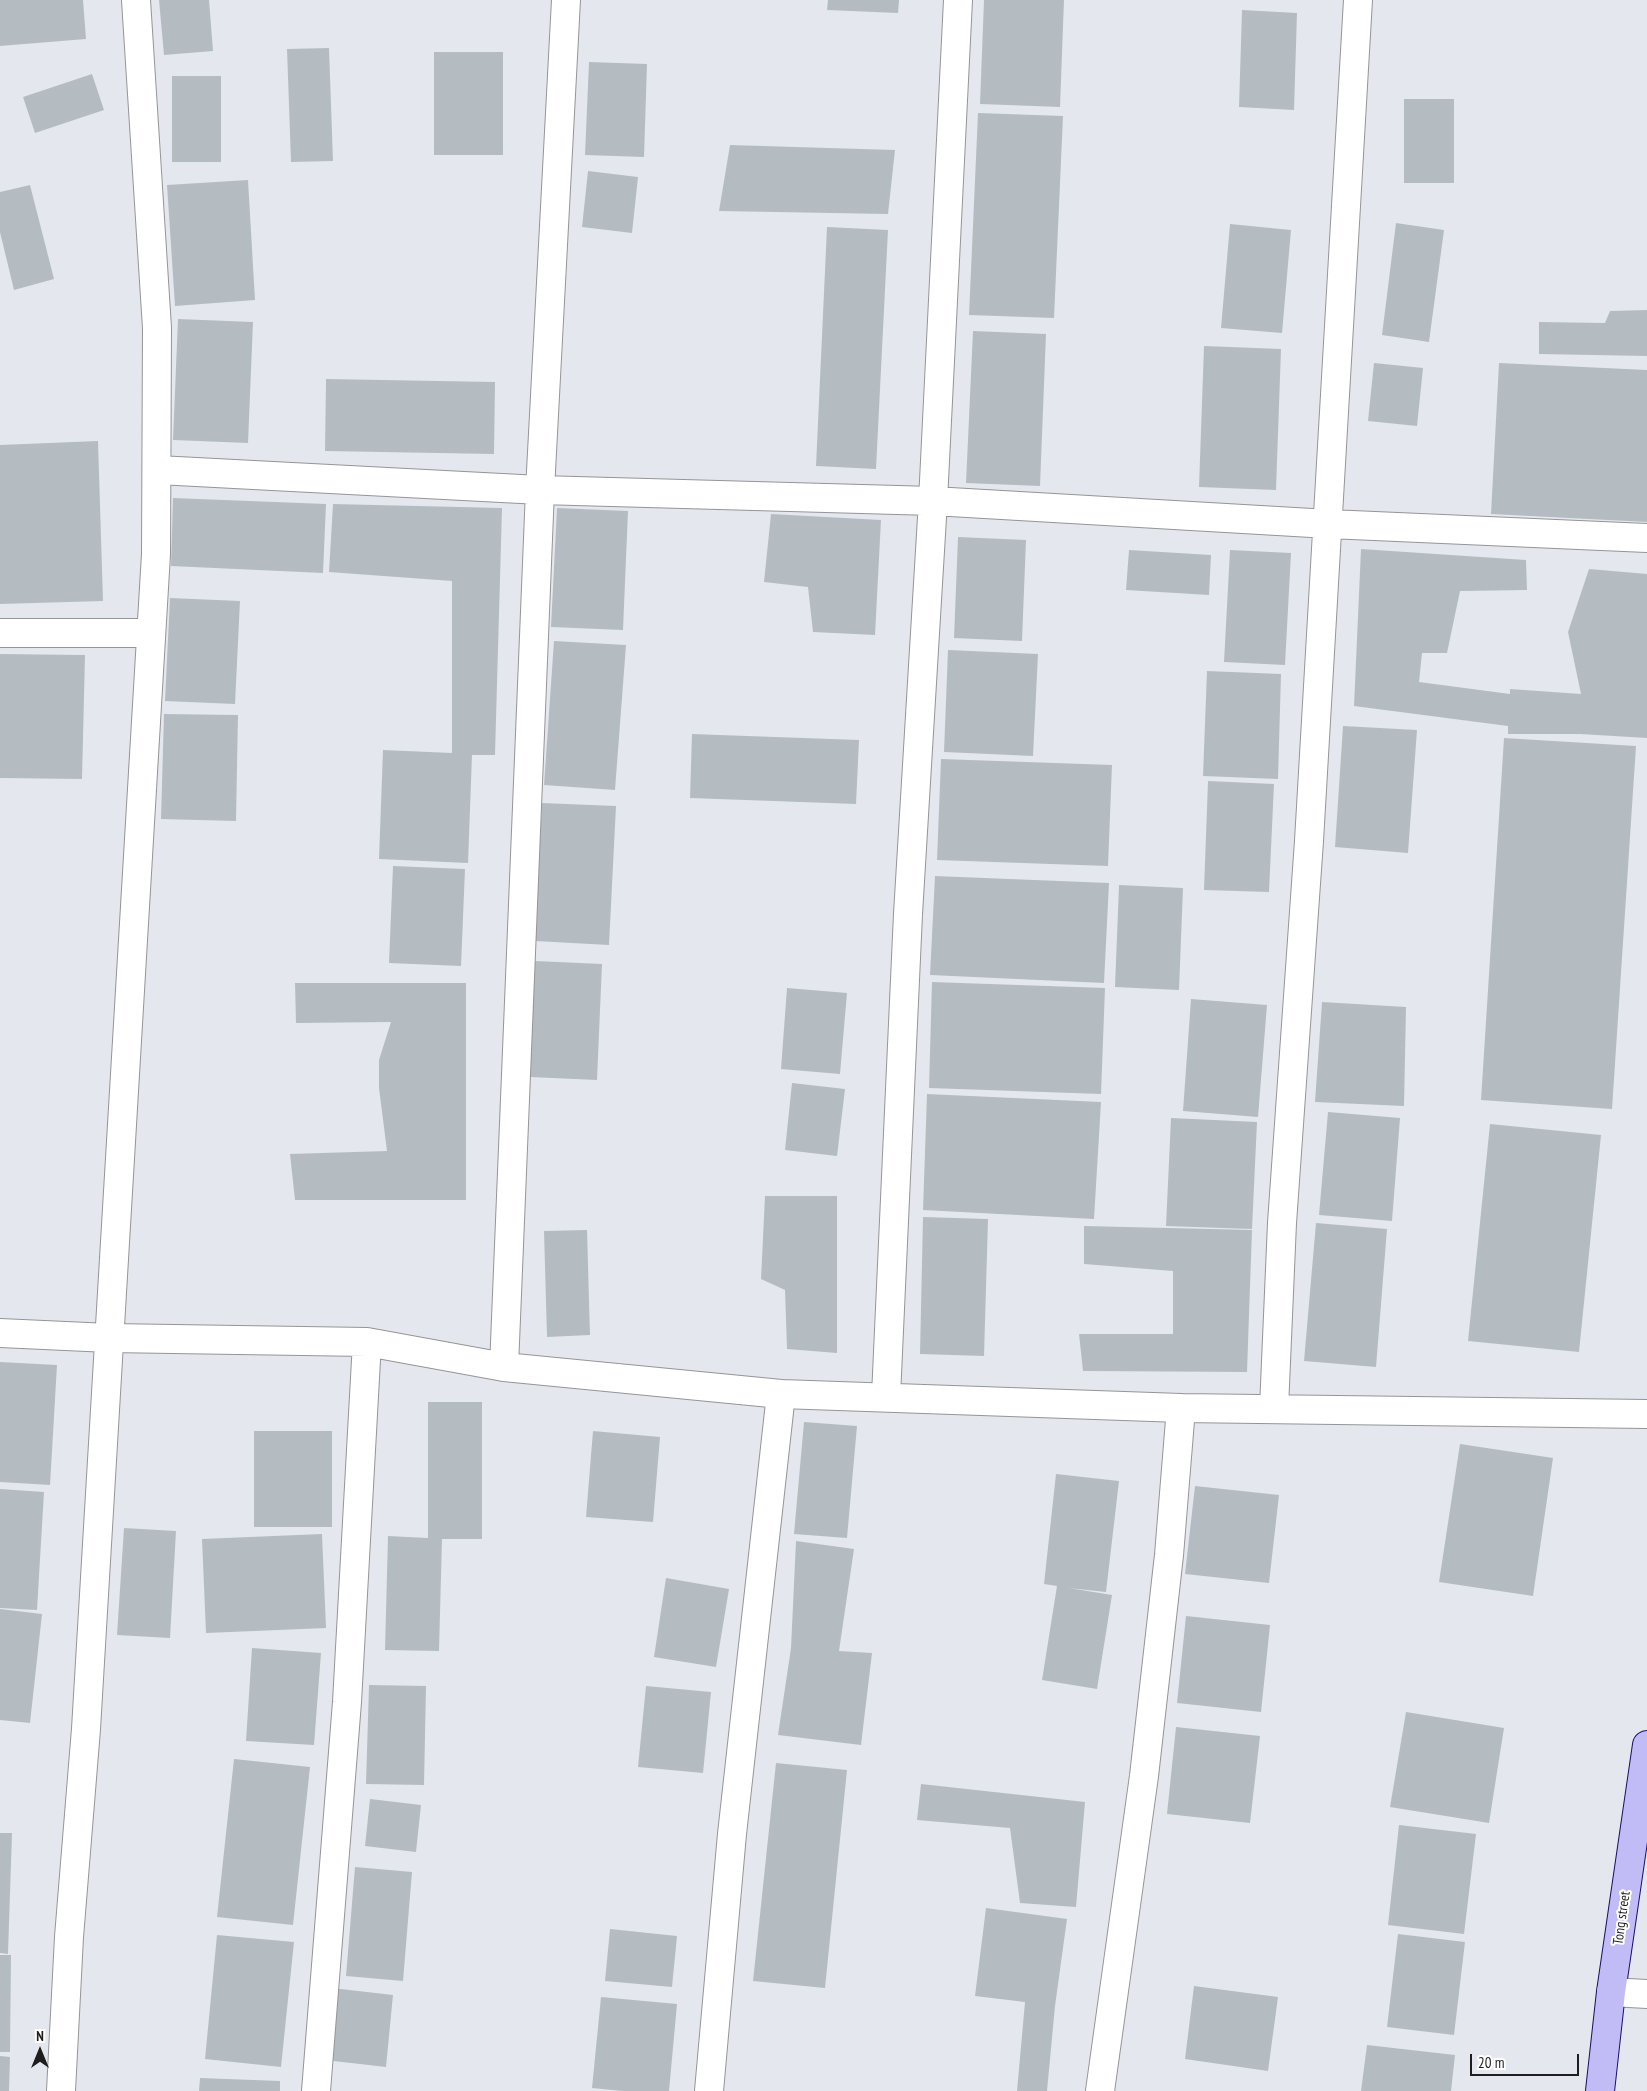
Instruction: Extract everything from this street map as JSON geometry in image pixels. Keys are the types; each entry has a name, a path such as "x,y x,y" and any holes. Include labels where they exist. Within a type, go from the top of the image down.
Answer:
{"main road":[{"name":"Tong street","path":"1600,2091 1611,1992 1647,1745"}],"street":[{"path":"61,2091 68,1937 86,1729 156,554 158,470 157,328 136,0"},
{"path":"504,1367 540,490 566,0"},
{"path":"886,1396 908,914 933,501 958,0"},
{"path":"1274,1408 1282,1223 1310,841 1358,0"},
{"path":"158,470 540,490 933,501 1329,524 1647,538"},
{"path":"0,632 150,633"},
{"path":"0,1333 109,1338 367,1342 504,1367 781,1394 886,1396 1181,1408 1647,1414"},
{"path":"316,2091 347,1702 367,1342"},
{"path":"709,2091 733,1824 781,1394"},
{"path":"1100,2091 1144,1776 1169,1555 1181,1408"},
{"path":"1611,1992 1647,1994"}],"building":[{"path":"0,0 83,0 86,39 0,46"},
{"path":"159,0 209,0 213,51 164,55"},
{"path":"828,0 899,0 898,13 827,10"},
{"path":"984,0 1064,0 1060,107 980,104"},
{"path":"1242,10 1297,13 1294,110 1239,107"},
{"path":"329,48 333,161 291,162 287,49"},
{"path":"434,52 503,52 503,155 434,155"},
{"path":"589,62 647,64 644,157 585,155"},
{"path":"92,74 104,110 35,133 23,97"},
{"path":"172,76 221,76 221,162 172,162"},
{"path":"1404,99 1454,99 1454,183 1404,183"},
{"path":"978,113 1063,116 1054,318 969,315"},
{"path":"730,145 895,150 888,214 719,211"},
{"path":"588,171 638,177 632,233 582,227"},
{"path":"248,180 255,300 175,306 167,185"},
{"path":"30,185 54,279 14,290 0,232 0,192"},
{"path":"1396,223 1444,230 1429,342 1382,335"},
{"path":"1230,224 1291,230 1282,333 1221,328"},
{"path":"827,227 888,230 876,469 816,466"},
{"path":"1647,310 1647,356 1539,354 1539,322 1605,323 1610,311"},
{"path":"178,319 253,322 248,443 173,440"},
{"path":"973,331 1046,334 1040,486 966,483"},
{"path":"1204,346 1281,349 1276,490 1199,487"},
{"path":"1374,363 1423,368 1417,426 1368,421"},
{"path":"1499,363 1647,370 1647,522 1491,514"},
{"path":"326,379 495,382 494,454 325,451"},
{"path":"98,441 103,601 0,604 0,445"},
{"path":"173,498 326,504 323,573 171,566"},
{"path":"333,504 502,508 495,755 472,755 468,863 379,859 383,750 452,753 452,581 329,572"},
{"path":"557,508 628,511 623,630 551,627"},
{"path":"771,514 881,520 875,635 813,632 808,587 764,582"},
{"path":"958,537 1026,540 1022,641 954,638"},
{"path":"1361,549 1526,560 1527,590 1460,591 1447,653 1422,653 1419,682 1510,694 1510,689 1581,694 1568,632 1589,569 1647,574 1647,738 1580,734 1508,734 1508,726 1354,706"},
{"path":"1129,550 1211,555 1209,595 1126,590"},
{"path":"1230,550 1291,553 1285,665 1224,662"},
{"path":"170,598 240,601 235,704 165,701"},
{"path":"554,641 626,645 615,790 544,785"},
{"path":"948,650 1038,654 1033,756 944,752"},
{"path":"0,654 85,655 82,779 0,778"},
{"path":"1207,671 1281,674 1278,779 1203,776"},
{"path":"164,714 238,715 236,821 161,819"},
{"path":"1343,726 1417,730 1408,853 1335,847"},
{"path":"692,734 859,740 856,804 690,798"},
{"path":"1504,738 1636,746 1612,1109 1481,1100"},
{"path":"941,759 1112,765 1108,866 937,860"},
{"path":"1208,781 1274,784 1269,892 1204,890"},
{"path":"542,803 616,806 609,945 535,941"},
{"path":"393,866 465,869 461,966 389,963"},
{"path":"935,876 1109,883 1104,983 930,975"},
{"path":"1119,885 1183,888 1179,990 1115,987"},
{"path":"535,961 602,964 597,1080 530,1077"},
{"path":"932,982 1105,988 1101,1094 929,1088"},
{"path":"295,983 466,983 466,1200 295,1200 290,1154 387,1151 379,1088 379,1060 391,1022 296,1023"},
{"path":"787,988 847,993 840,1074 781,1069"},
{"path":"1191,999 1267,1005 1258,1117 1183,1111"},
{"path":"1322,1002 1406,1007 1404,1106 1315,1102"},
{"path":"792,1083 845,1089 837,1156 785,1150"},
{"path":"927,1094 1101,1102 1094,1219 923,1210"},
{"path":"1328,1112 1400,1118 1392,1221 1319,1215"},
{"path":"1171,1118 1257,1122 1252,1229 1166,1226"},
{"path":"1490,1124 1601,1135 1579,1352 1468,1341"},
{"path":"765,1196 837,1196 837,1353 787,1349 785,1290 761,1279"},
{"path":"923,1217 988,1219 984,1356 920,1354"},
{"path":"1316,1223 1387,1229 1376,1367 1304,1361"},
{"path":"1084,1226 1252,1230 1247,1372 1083,1371 1079,1334 1173,1334 1173,1271 1084,1264"},
{"path":"587,1230 590,1335 547,1337 544,1231"},
{"path":"0,1362 57,1365 50,1485 0,1482"},
{"path":"428,1402 482,1402 482,1539 442,1539 439,1651 385,1650 388,1536 428,1538"},
{"path":"804,1422 857,1426 847,1538 794,1534"},
{"path":"254,1431 332,1431 332,1527 254,1527"},
{"path":"593,1431 660,1437 653,1522 586,1517"},
{"path":"1460,1444 1553,1458 1533,1596 1439,1582"},
{"path":"1056,1474 1119,1481 1106,1592 1069,1588 1112,1595 1097,1689 1042,1680 1057,1586 1044,1584"},
{"path":"1195,1486 1279,1495 1269,1583 1185,1574"},
{"path":"0,1489 44,1492 37,1610 0,1608"},
{"path":"124,1528 176,1531 170,1638 117,1635"},
{"path":"322,1534 326,1628 206,1633 202,1539"},
{"path":"796,1541 854,1549 839,1651 872,1653 861,1745 778,1735 791,1648"},
{"path":"666,1578 729,1589 716,1667 654,1657"},
{"path":"0,1609 42,1614 30,1723 0,1720"},
{"path":"1186,1616 1270,1625 1261,1712 1177,1703"},
{"path":"252,1648 321,1653 314,1745 246,1741"},
{"path":"369,1685 426,1686 424,1785 366,1784"},
{"path":"646,1686 711,1692 703,1773 638,1767"},
{"path":"1406,1712 1504,1728 1489,1823 1390,1807"},
{"path":"1176,1727 1260,1736 1250,1823 1167,1814"},
{"path":"234,1759 310,1767 293,1925 217,1917"},
{"path":"776,1763 847,1770 825,1988 753,1981"},
{"path":"921,1784 1085,1802 1076,1907 1020,1903 1010,1828 917,1820"},
{"path":"370,1799 421,1805 416,1852 365,1846"},
{"path":"1399,1825 1476,1834 1464,1934 1388,1925"},
{"path":"0,1833 12,1833 8,1954 0,1953"},
{"path":"355,1867 412,1872 403,1981 346,1976"},
{"path":"986,1908 1067,1919 1055,2006 1047,2091 1017,2091 1025,2002 975,1996"},
{"path":"610,1929 677,1936 672,1987 605,1981"},
{"path":"1398,1934 1465,1942 1454,2035 1387,2027"},
{"path":"217,1935 294,1942 281,2067 205,2059"},
{"path":"0,1955 11,1955 10,2052 0,2052"},
{"path":"1194,1986 1278,1997 1268,2071 1185,2059"},
{"path":"332,1988 393,1995 386,2067 325,2060"},
{"path":"601,1997 677,2004 669,2091 623,2091 592,2088"},
{"path":"1367,2045 1455,2055 1451,2091 1361,2091"},
{"path":"0,2056 10,2057 9,2091 0,2091"},
{"path":"200,2078 280,2081 280,2091 199,2091"}]}
